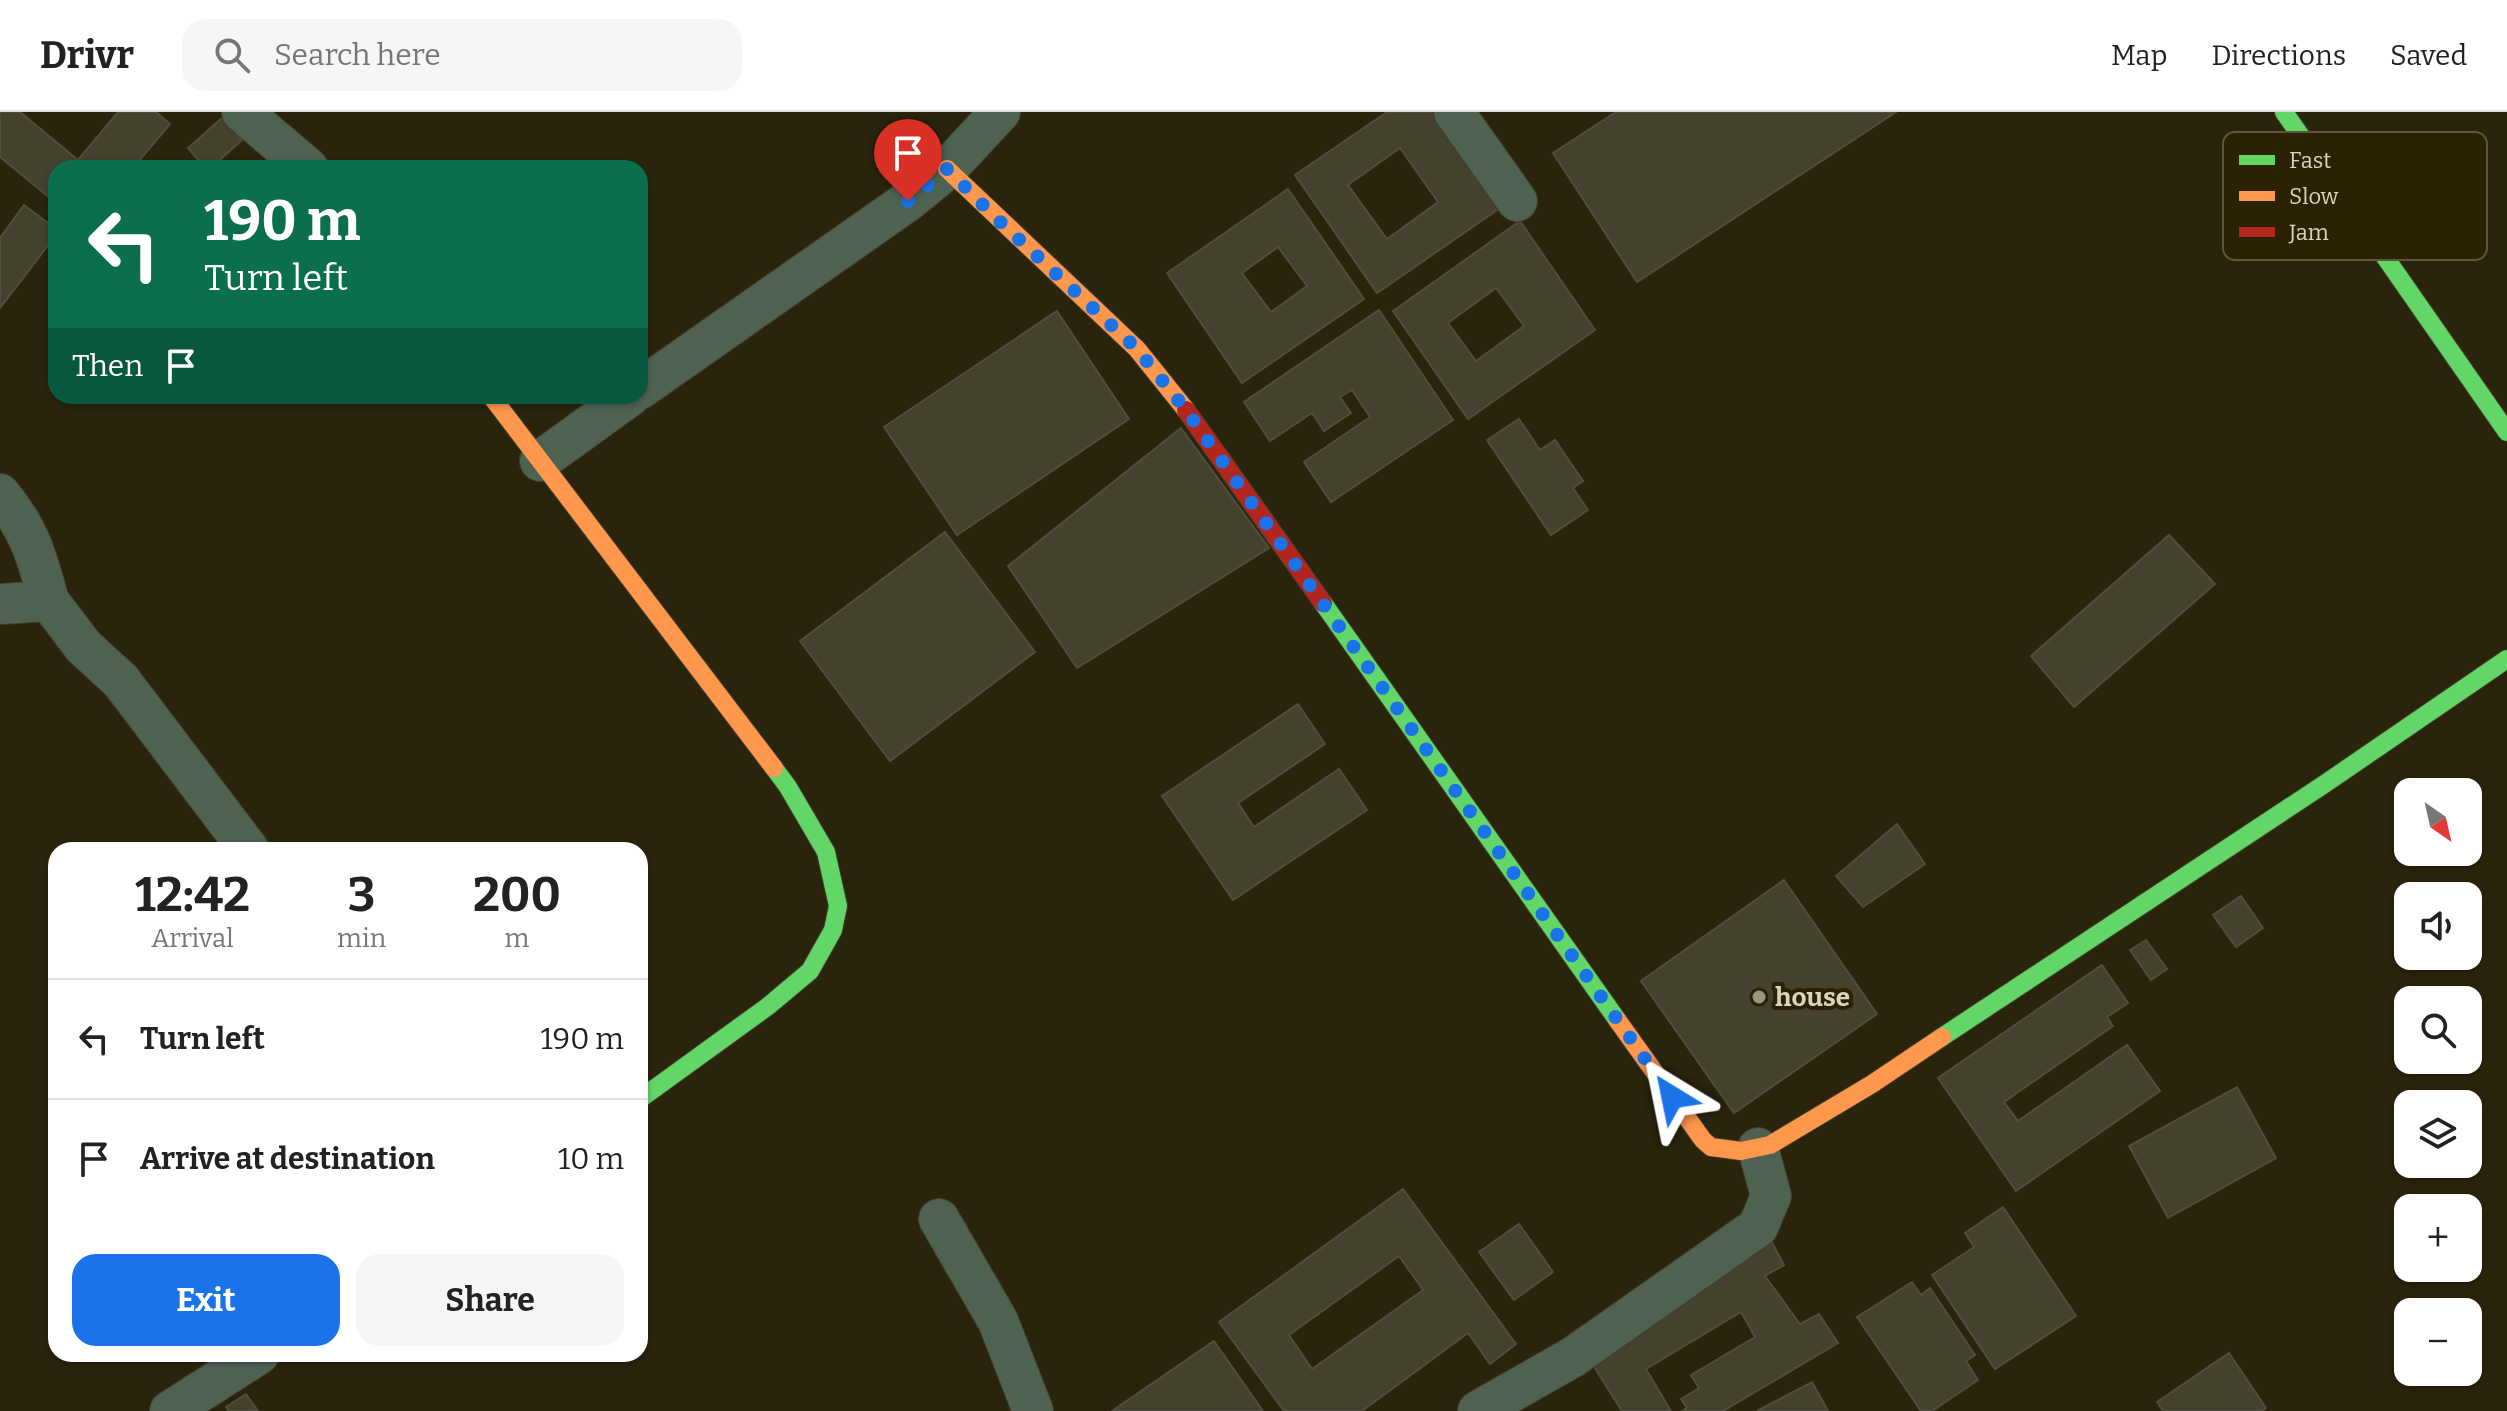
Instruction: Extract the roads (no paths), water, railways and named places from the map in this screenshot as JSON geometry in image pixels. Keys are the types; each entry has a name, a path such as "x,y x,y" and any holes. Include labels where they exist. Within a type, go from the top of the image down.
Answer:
{"street":[{"path":"242,112 299,160"},
{"path":"1454,112 1517,201"},
{"path":"2284,112 2298,132"},
{"path":"648,383 908,201 947,169 982,119"},
{"path":"947,169 1137,349 1186,410 1703,1140 1711,1147 1730,1151 1758,1148 1782,1138 1872,1084 2507,659"},
{"path":"2387,260 2507,432"},
{"path":"497,404 788,787 826,852 838,906 833,930 810,971 767,1007 648,1093"},
{"path":"540,461 619,404"},
{"path":"0,494 22,521 49,601 83,646 121,681 243,842"},
{"path":"0,604 49,601"},
{"path":"1478,1411 1573,1357 1758,1227 1771,1196 1758,1148"},
{"path":"939,1219 998,1321 1033,1411"},
{"path":"170,1411 247,1362"}],"place":[{"name":"house","path":"1759,997"}]}
